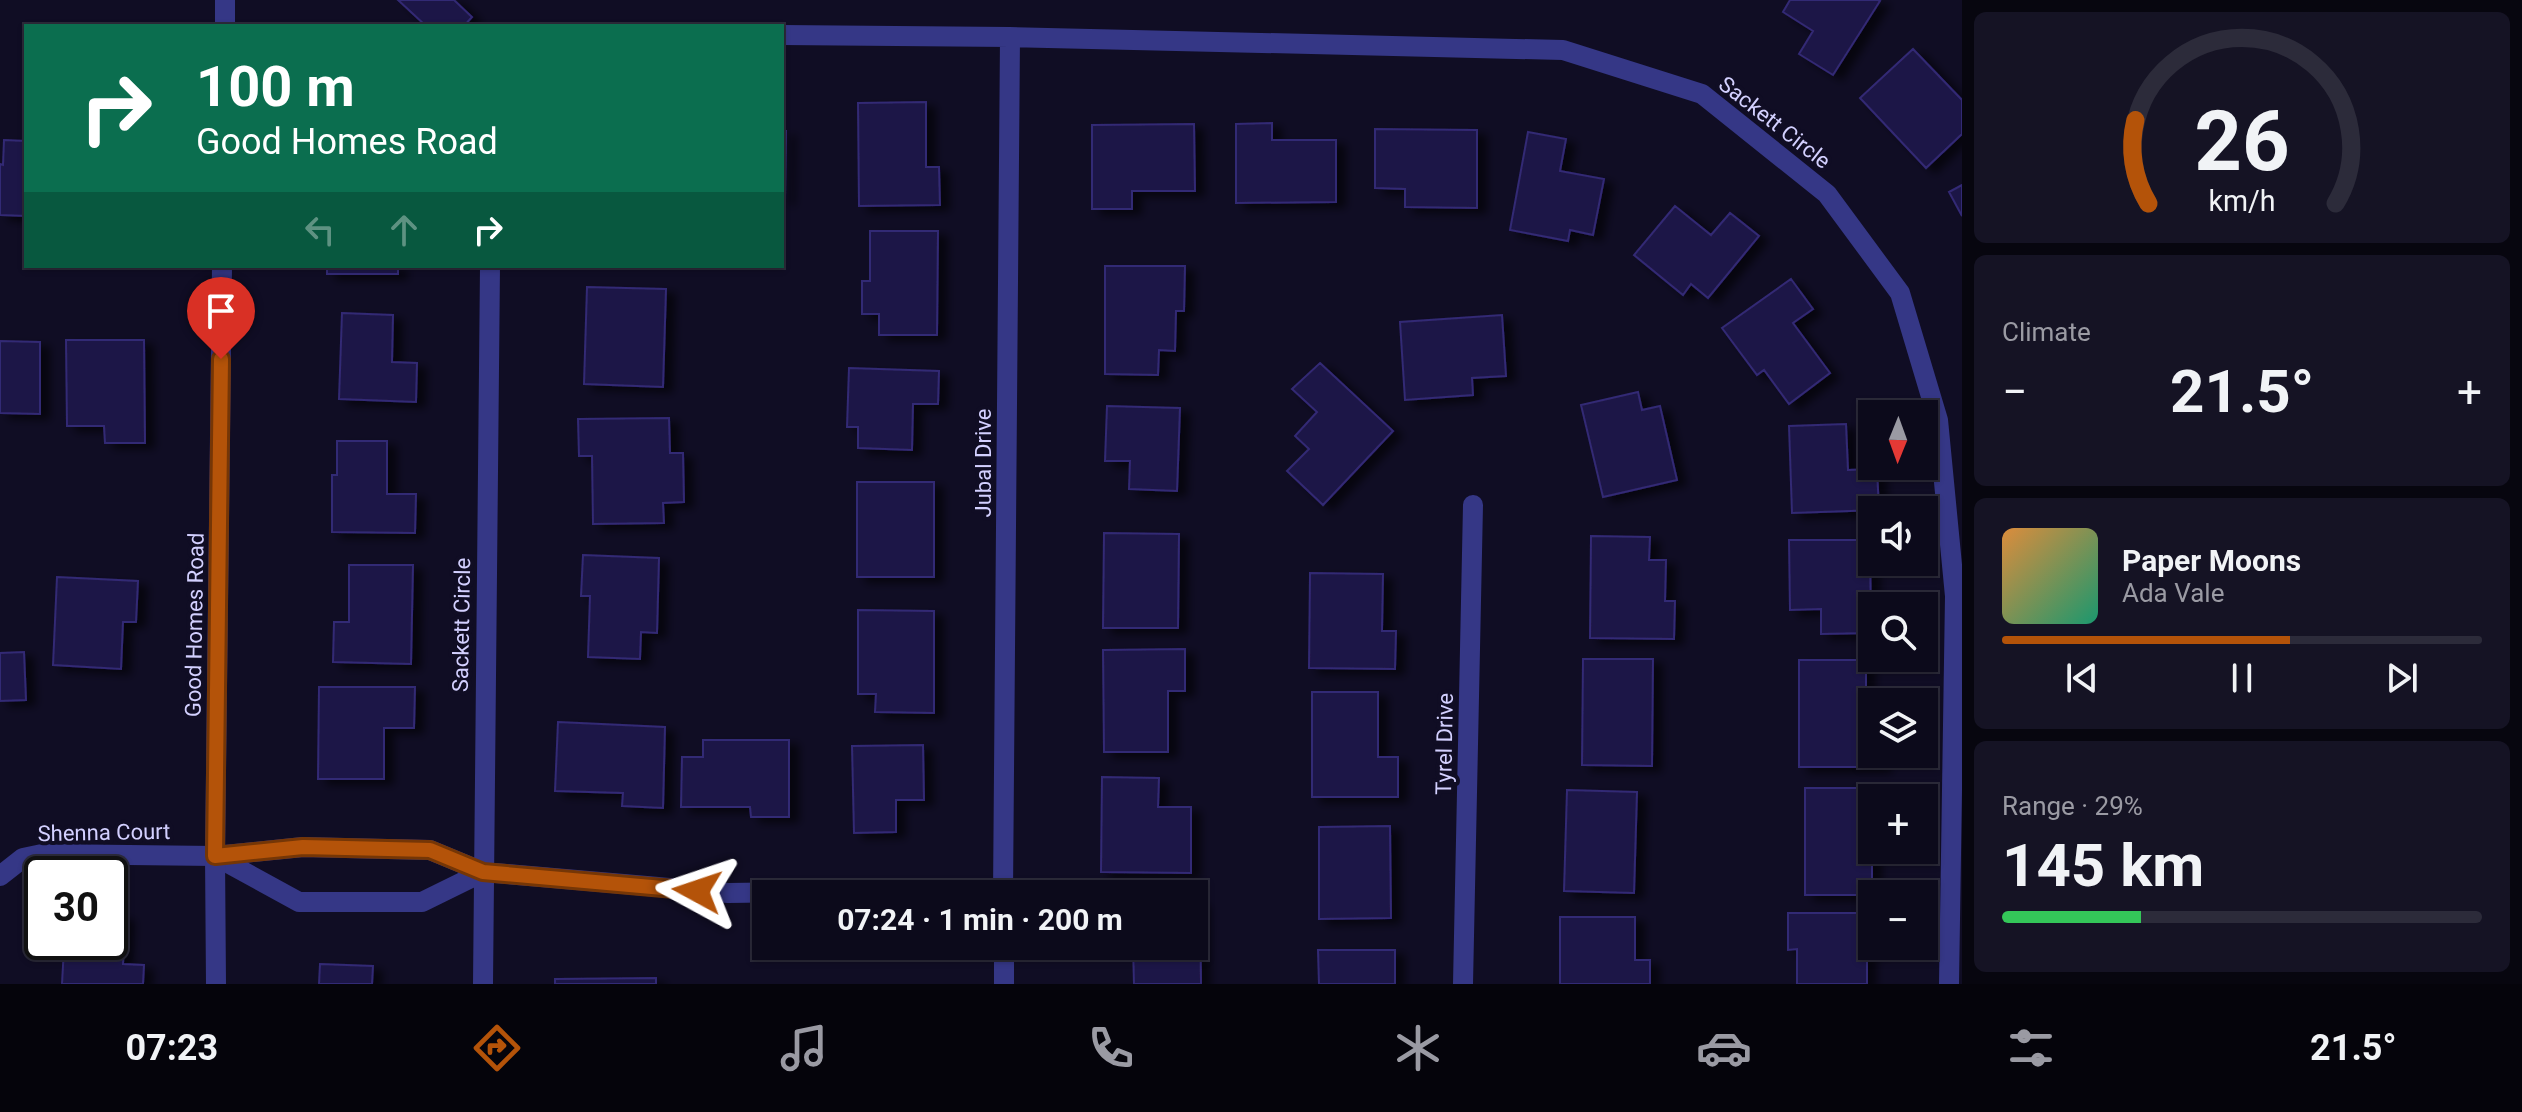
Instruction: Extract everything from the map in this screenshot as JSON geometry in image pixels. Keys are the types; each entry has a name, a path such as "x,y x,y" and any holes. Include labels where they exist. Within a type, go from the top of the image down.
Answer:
{"street":[{"path":"225,0 225,24"},
{"name":"Sackett Circle","path":"784,35 1563,50 1702,94 1827,194 1900,293 1938,420 1955,596 1949,984"},
{"name":"Jubal Drive","path":"1003,880 1010,37"},
{"name":"Good Homes Road","path":"216,984 222,268"},
{"name":"Sackett Circle","path":"483,984 490,268"},
{"name":"Tyrel Drive","path":"1463,984 1473,505"},
{"name":"Shenna Court","path":"0,876 23,858 42,854 215,856 303,847 430,850 483,872"},
{"path":"215,856 299,902 422,902 483,872 752,893"},
{"path":"1004,960 1004,984"}],"building":[{"path":"398,0 454,0 472,17 466,24 424,24"},
{"path":"1790,0 1880,1 1833,75 1799,54 1813,31 1783,12"},
{"path":"1913,49 1962,100 1962,134 1926,168 1860,98"},
{"path":"926,102 926,167 939,167 940,205 859,206 858,103"},
{"path":"1272,123 1272,140 1336,140 1336,202 1236,203 1236,124"},
{"path":"1194,124 1195,191 1132,191 1132,209 1092,209 1092,125"},
{"path":"1375,129 1477,130 1477,208 1405,207 1405,189 1375,188"},
{"path":"784,131 786,131 785,200"},
{"path":"1528,132 1566,139 1560,171 1604,179 1593,235 1570,230 1568,241 1510,230"},
{"path":"4,140 24,141 24,216 0,215 0,164 3,165"},
{"path":"1962,185 1962,216 1949,192"},
{"path":"1675,206 1711,235 1730,213 1759,236 1708,298 1691,284 1683,295 1634,255"},
{"path":"870,231 938,231 937,335 879,335 879,314 862,314 862,281 870,281"},
{"path":"1105,266 1185,266 1184,311 1176,311 1175,351 1159,350 1158,375 1105,374"},
{"path":"327,268 398,268 398,274 327,274"},
{"path":"1791,279 1813,309 1793,323 1830,373 1789,404 1764,370 1757,375 1722,328"},
{"path":"587,287 666,289 663,387 584,384"},
{"path":"342,313 393,315 392,362 417,363 416,402 339,399"},
{"path":"1502,315 1506,376 1472,378 1473,395 1405,400 1400,322"},
{"path":"66,340 144,340 145,443 105,443 104,426 67,426"},
{"path":"0,341 40,342 40,414 0,413"},
{"path":"1320,363 1393,431 1323,505 1287,471 1309,449 1295,436 1317,412 1292,389"},
{"path":"849,368 939,371 938,404 913,404 912,450 858,448 858,427 847,427"},
{"path":"1638,392 1642,410 1660,406 1677,480 1603,497 1581,405"},
{"path":"1107,406 1180,408 1177,491 1129,489 1130,461 1105,461"},
{"path":"669,418 670,453 683,453 684,502 663,503 664,523 593,524 592,456 579,456 578,419"},
{"path":"1846,424 1848,470 1858,470 1858,480 1878,480 1878,496 1858,496 1858,511 1792,513 1789,426"},
{"path":"337,441 387,441 387,494 416,494 415,533 332,532 332,475 337,475"},
{"path":"857,482 934,482 934,577 857,577"},
{"path":"1104,533 1179,534 1178,628 1103,628"},
{"path":"1591,536 1650,537 1649,560 1666,560 1665,601 1675,601 1674,639 1590,638"},
{"path":"1789,540 1858,540 1858,576 1870,576 1871,592 1858,592 1858,633 1821,634 1821,609 1790,610"},
{"path":"583,555 659,558 657,633 641,632 640,659 588,657 590,596 581,596"},
{"path":"349,565 413,565 411,664 333,662 334,622 349,622"},
{"path":"1310,573 1383,574 1382,631 1396,631 1395,669 1309,668"},
{"path":"57,577 138,581 136,622 123,622 121,669 53,665"},
{"path":"858,610 934,611 934,713 875,712 876,694 858,694"},
{"path":"1185,649 1185,691 1168,691 1168,752 1104,752 1103,650"},
{"path":"24,652 26,700 0,701 0,653"},
{"path":"1583,659 1653,659 1652,766 1582,765"},
{"path":"1799,660 1858,660 1858,672 1866,672 1866,688 1858,688 1858,767 1799,767"},
{"path":"319,687 415,687 414,728 384,728 384,779 318,779"},
{"path":"1312,692 1378,692 1378,757 1398,757 1398,797 1312,797"},
{"path":"558,722 665,727 663,808 622,806 623,793 555,791"},
{"path":"703,740 789,740 789,817 751,817 750,807 681,807 682,757 703,757"},
{"path":"923,745 924,800 896,800 896,832 854,833 852,746"},
{"path":"1102,777 1159,778 1158,807 1191,807 1191,873 1101,872"},
{"path":"1805,788 1858,788 1858,864 1872,864 1872,880 1858,880 1858,895 1805,895"},
{"path":"1567,790 1637,792 1634,893 1564,891"},
{"path":"1390,826 1391,918 1319,919 1319,827"},
{"path":"1788,913 1858,913 1858,960 1867,960 1867,984 1797,984 1797,949 1788,950"},
{"path":"1560,917 1635,917 1635,960 1650,960 1650,984 1560,984"},
{"path":"1318,950 1395,950 1395,984 1319,984"},
{"path":"63,960 123,960 123,964 144,965 143,984 62,984"},
{"path":"1133,960 1201,960 1201,984 1134,984"},
{"path":"320,964 373,966 372,984 319,984"},
{"path":"656,978 656,984 555,984 555,979"}],"route":[{"path":"221,359 215,856 303,847 430,850 483,872 697,891"}]}
